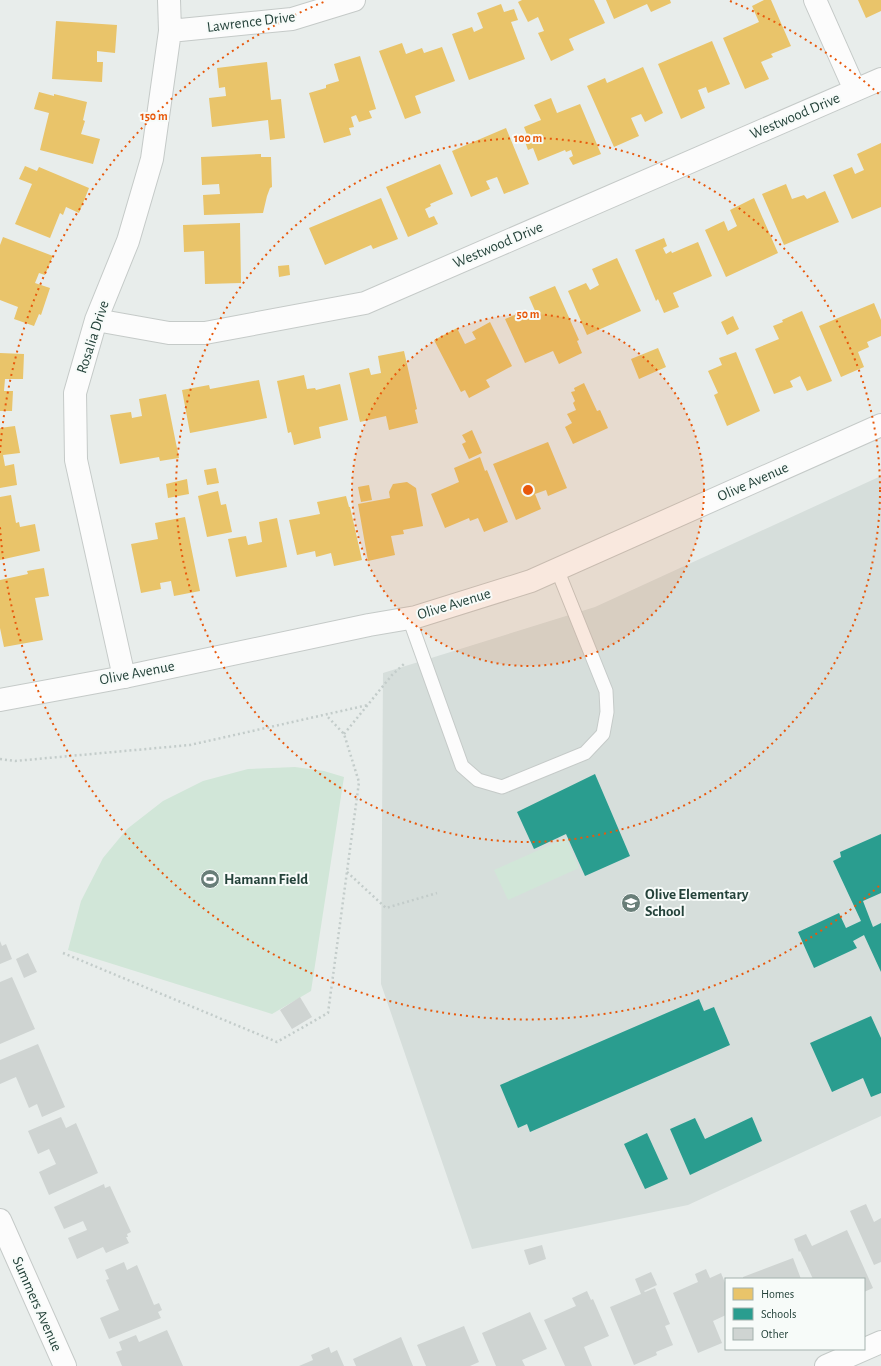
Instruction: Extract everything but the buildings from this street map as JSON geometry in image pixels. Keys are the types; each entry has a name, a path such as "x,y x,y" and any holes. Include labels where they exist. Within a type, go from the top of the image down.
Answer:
{"street":[{"name":"Rosalia Drive","path":"124,677 76,460 75,393 96,320 128,241 152,159 170,31 169,0"},
{"name":"Lawrence Drive","path":"170,31 292,19 354,0"},
{"path":"815,0 855,90"},
{"name":"Westwood Drive","path":"96,320 169,333 205,333 365,303 881,79"},
{"name":"Olive Avenue","path":"0,700 124,677 369,625 409,618 531,581 881,425"},
{"name":"Summers Avenue","path":"0,1220 65,1366"},
{"path":"865,1349 881,1342"},
{"path":"826,1366 863,1350"}],"lane":[{"path":"409,618 462,766 478,780 502,787 585,753 603,734 607,712 606,691 557,569"}],"path":[{"path":"344,734 392,675 419,648"},
{"path":"0,759 15,761 190,745 368,705"},
{"path":"63,953 277,1042 328,1013 360,782 344,734 326,715"},
{"path":"347,872 386,908 436,893"}],"shaded area":[{"name":"Olive Elementary School","path":"881,476 881,1116 688,1205 472,1249 381,984 383,673 595,607"}],"green space":[{"name":"Hamann Field","path":"295,767 324,771 344,777 311,991 272,1014 68,950 81,901 103,858 127,829 163,801 203,781 248,769"},
{"path":"566,838 579,868 508,900 494,870"}],"place":[{"name":"Hamann Field","path":"210,879"},
{"name":"Olive Elementary School","path":"631,903"}]}
